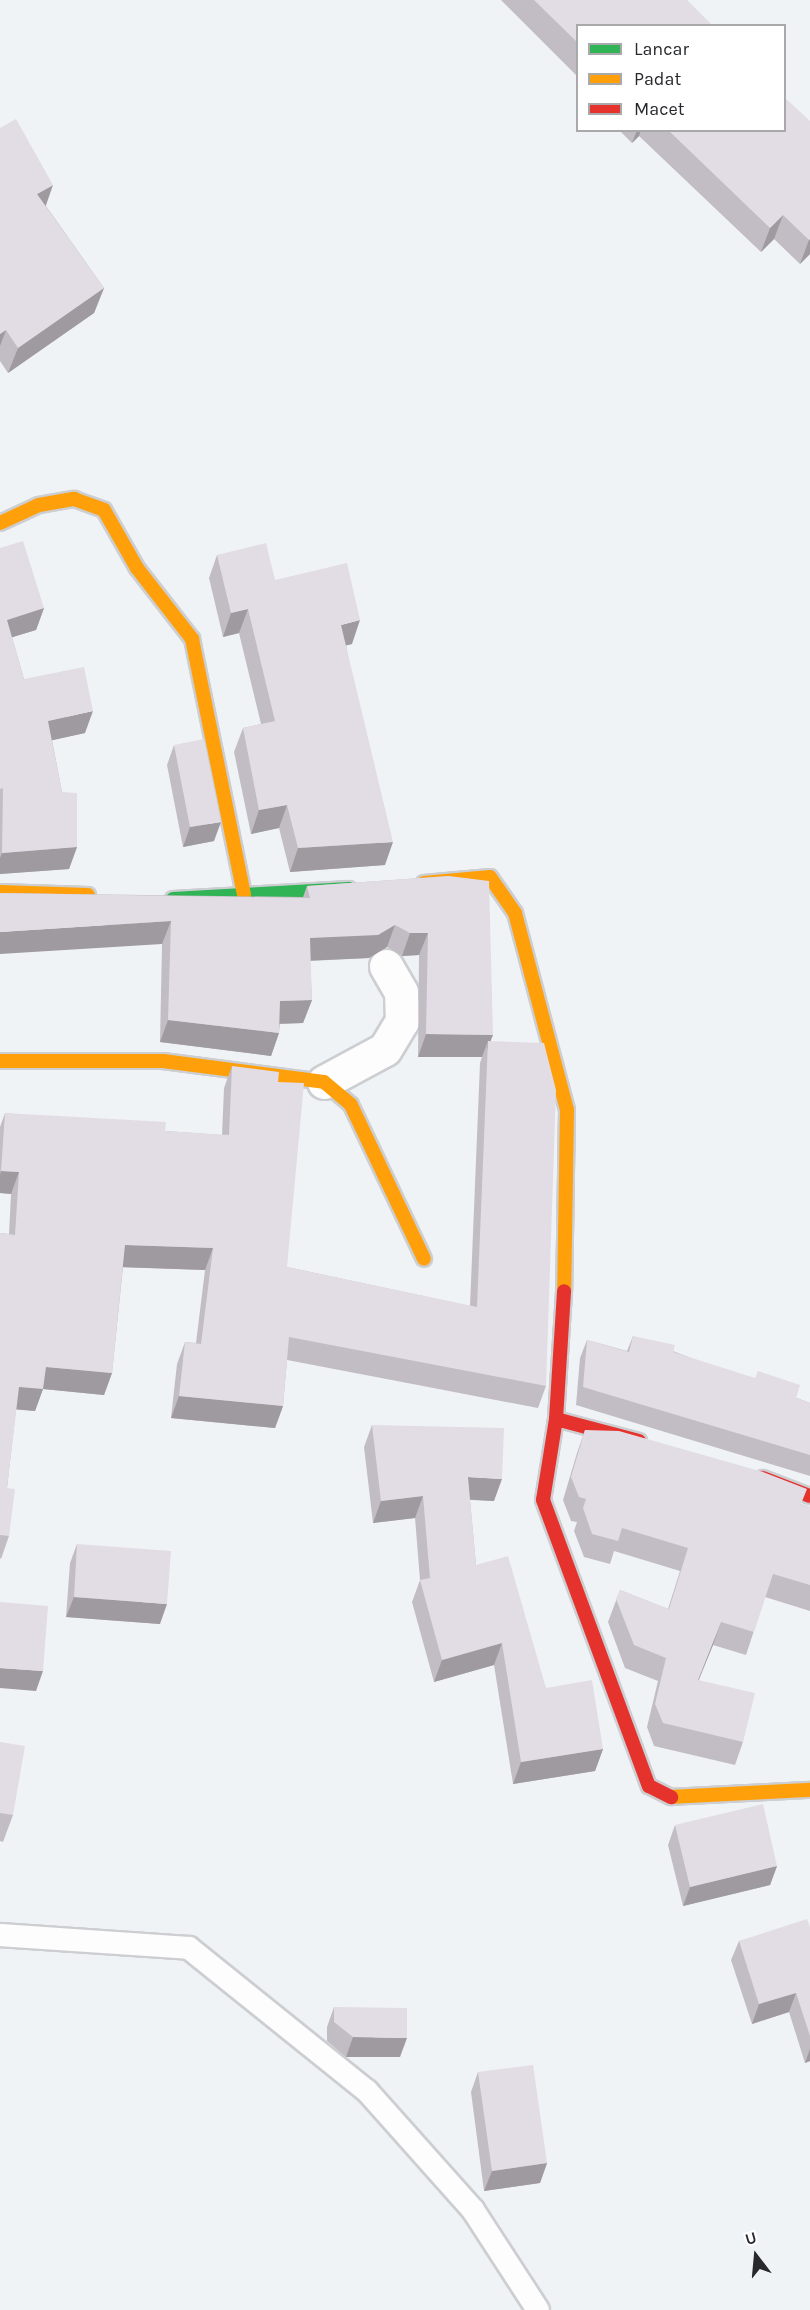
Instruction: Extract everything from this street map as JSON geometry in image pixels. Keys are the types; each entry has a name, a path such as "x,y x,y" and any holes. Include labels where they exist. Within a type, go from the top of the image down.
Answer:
{"street":[{"path":"0,523 39,506 74,500 104,510 137,568 192,639 244,895"},
{"path":"408,884 490,877 515,913 567,1110 564,1334 556,1419 543,1500 649,1786 674,1799 810,1790"},
{"path":"158,898 362,888"},
{"path":"0,892 101,896"},
{"path":"324,1082 385,1049 402,1021 401,992 386,966"},
{"path":"0,1061 163,1060 324,1082 351,1105 424,1259"},
{"path":"556,1419 656,1446"},
{"path":"750,1474 810,1496"}],"lane":[{"path":"0,1935 189,1947 367,2091 473,2210 538,2310"}],"building":[{"path":"534,0 687,0 711,24 576,24 576,41"},
{"path":"786,99 810,121 810,239 783,215 770,228 670,132 786,132"},
{"path":"16,119 53,185 37,194 104,288 18,348 6,330 0,334 0,128"},
{"path":"23,541 44,608 7,620 24,679 84,667 93,711 48,721 62,792 77,793 77,847 2,853 0,548"},
{"path":"266,543 275,580 347,563 360,620 341,625 393,842 298,848 287,805 259,810 243,728 275,721 248,609 231,613 217,555"},
{"path":"204,739 221,822 190,827 174,745"},
{"path":"449,876 489,881 493,1035 426,1034 428,933 410,933 395,925 378,935 310,938 312,1000 280,1001 279,1033 168,1020 171,921 0,932 0,893 310,898 307,886"},
{"path":"488,1041 544,1043 556,1090 546,1386 289,1337 283,1406 179,1396 185,1342 201,1344 213,1248 125,1245 112,1373 46,1367 43,1389 19,1387 7,1488 15,1489 9,1536 0,1535 0,1233 15,1235 19,1172 1,1171 5,1113 166,1122 165,1131 229,1135 232,1066 279,1072 278,1082 304,1083 287,1267 477,1307"},
{"path":"633,1336 675,1345 673,1352 755,1378 758,1371 800,1385 796,1398 810,1403 810,1455 583,1387 587,1340 629,1352"},
{"path":"372,1425 504,1428 502,1479 468,1477 476,1565 508,1556 546,1688 592,1680 603,1749 521,1762 502,1643 442,1660 420,1580 430,1578 423,1496 381,1501"},
{"path":"585,1430 619,1431 763,1472 807,1489 801,1504 810,1507 810,1585 773,1574 754,1632 721,1622 698,1680 755,1693 743,1742 663,1723 655,1704 666,1658 634,1645 616,1599 620,1590 669,1609 688,1548 622,1528 618,1541 592,1534 583,1508 586,1499 579,1497 571,1477"},
{"path":"77,1544 171,1551 167,1604 74,1597"},
{"path":"0,1602 48,1606 43,1671 0,1668"},
{"path":"0,1742 25,1746 13,1815 0,1813"},
{"path":"763,1804 777,1866 690,1887 675,1825"},
{"path":"807,1919 810,1927 810,2036 796,1993 759,2004 739,1941"},
{"path":"334,2007 407,2008 407,2038 353,2037 334,2022"},
{"path":"533,2065 547,2163 492,2171 478,2072"}],"traffic: fast":[{"path":"173,899 349,889"}],"traffic: slow":[{"path":"0,523 39,505 74,499 104,510 137,568 192,639 244,895"},
{"path":"424,883 490,877 515,913 567,1110 564,1291"},
{"path":"0,892 88,895"},
{"path":"0,1061 163,1061 324,1082 351,1105 424,1259"},
{"path":"671,1797 810,1790"}],"traffic: jam":[{"path":"556,1419 564,1291"},
{"path":"639,1441 556,1419 543,1500 649,1786 671,1797"},
{"path":"763,1478 810,1496"}]}
